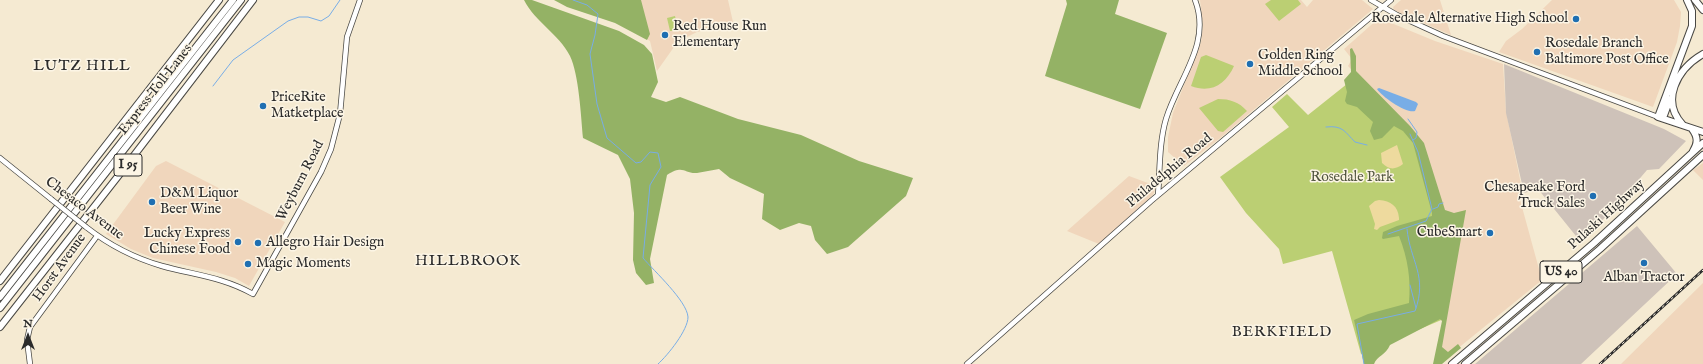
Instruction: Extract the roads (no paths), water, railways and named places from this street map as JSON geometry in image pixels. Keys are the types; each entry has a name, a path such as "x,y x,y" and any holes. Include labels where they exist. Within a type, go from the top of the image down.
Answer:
{"highway":[{"name":"I 95","path":"0,281 219,0"},
{"name":"Express Toll Lanes","path":"0,297 233,0"},
{"name":"Express Toll Lanes","path":"0,308 241,0"},
{"name":"I 95","path":"0,327 127,166 253,0"},
{"path":"1660,117 1692,26 1692,11 1687,0"},
{"path":"1695,0 1703,10"},
{"path":"1660,117 1684,71 1703,54"},
{"path":"1672,94 1673,111 1685,126"},
{"path":"1660,117 1703,132"},
{"path":"1689,156 1696,145 1697,140 1696,133 1692,129"},
{"name":"Pulaski Highway","path":"1452,364 1594,243 1703,143"},
{"name":"Pulaski Highway","path":"1465,364 1600,249 1703,155"},
{"path":"1689,168 1703,159"}],"street":[{"name":"Weyburn Road","path":"253,294 319,176 331,149 340,114 347,37 360,0"},
{"path":"1158,195 1165,124 1170,108 1194,56 1198,42 1199,21 1195,0"},
{"path":"1371,0 1382,7 1443,36 1660,117"},
{"name":"Philadelphia Road","path":"967,364 1158,195 1391,0"},
{"name":"Chesaco Avenue","path":"0,158 97,236 128,254 149,262 225,281 253,294"},
{"name":"Horst Avenue","path":"30,364 28,333 33,323 97,236"}],"water":[{"path":"1379,88 1416,102 1418,104 1415,111 1406,110 1395,104 1377,89"}],"waterway":[{"path":"213,86 233,60 288,21 299,17 308,17 321,21 329,16 340,0"},
{"path":"573,0 587,5 598,14 590,54 597,104 607,138 636,163 641,162 650,152 658,153 661,167 650,185 643,258 676,295 686,310 688,317 685,329 672,349 658,364"},
{"path":"1408,119 1417,132 1416,138 1413,140"},
{"path":"1326,127 1340,128 1355,142 1367,145"},
{"path":"1388,234 1426,221 1432,209 1418,152 1410,134"},
{"path":"1433,209 1438,207 1439,204 1443,203"},
{"path":"1364,364 1357,324 1415,311 1419,299 1419,278 1407,229"},
{"path":"1410,285 1416,308"}],"railway":[{"path":"1600,364 1703,270"}],"place":[{"name":"Rosedale Alternative High School","path":"1576,19"},
{"name":"Red House Run Elementary","path":"665,35"},
{"name":"Rosedale Branch Baltimore Post Office","path":"1537,52"},
{"name":"Golden Ring Middle School","path":"1250,64"},
{"name":"PriceRite Matketplace","path":"263,106"},
{"name":"Chesapeake Ford Truck Sales","path":"1593,196"},
{"name":"D&M Liquor Beer Wine","path":"152,202"},
{"name":"CubeSmart","path":"1490,233"},
{"name":"Lucky Express Chinese Food","path":"238,242"},
{"name":"Allegro Hair Design","path":"258,243"},
{"name":"Alban Tractor","path":"1644,263"},
{"name":"Magic Moments","path":"248,264"}],"district":[{"name":"LUTZ HILL","path":"82,67"},
{"name":"HILLBROOK","path":"468,262"},
{"name":"BERKFIELD","path":"1282,333"}],"park label":[{"name":"Rosedale Park","path":"1352,178"}]}
